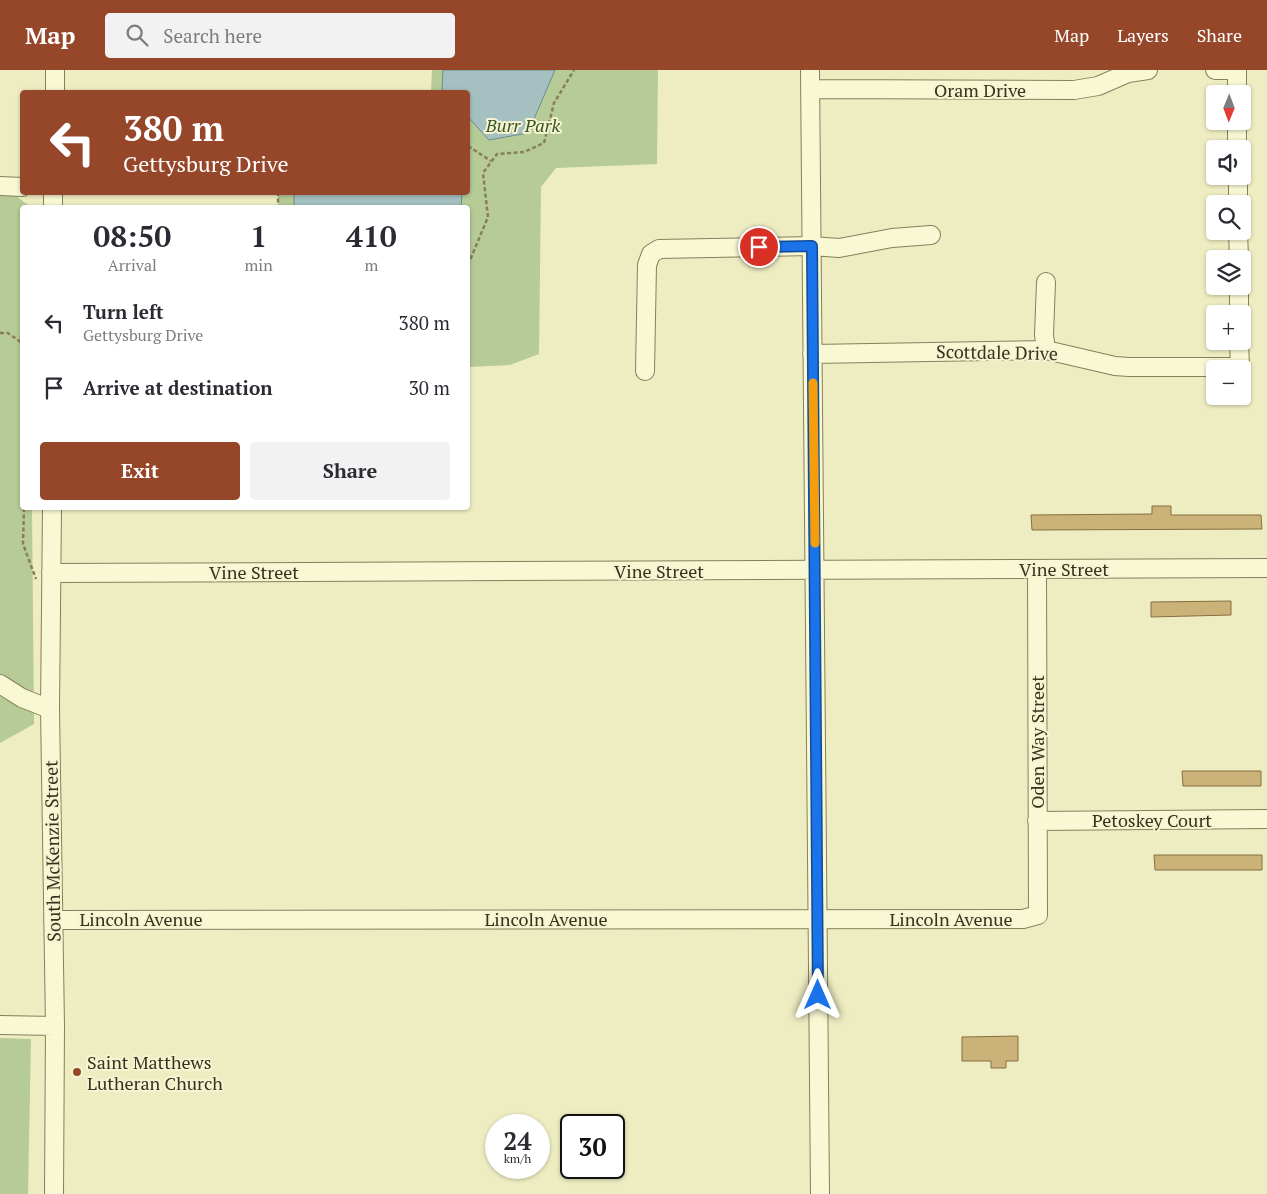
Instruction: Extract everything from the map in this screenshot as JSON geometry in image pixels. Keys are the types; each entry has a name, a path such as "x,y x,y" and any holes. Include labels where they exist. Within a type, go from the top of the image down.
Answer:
{"street":[{"path":"55,70 55,90"},
{"path":"810,70 820,1194"},
{"name":"Oram Drive","path":"810,89 1074,90 1098,86 1128,73 1148,70"},
{"path":"1215,70 1237,70 1237,85"},
{"path":"0,186 20,187"},
{"path":"645,371 647,265 651,254 659,248 812,246 839,248 892,238 931,235"},
{"path":"1046,282 1044,335 1046,350"},
{"name":"Scottdale Drive","path":"812,354 1046,350 1129,368 1240,367 1239,350"},
{"name":"South McKenzie Street","path":"52,510 50,709 55,1026 54,1194"},
{"name":"Vine Street","path":"52,573 1267,568"},
{"name":"Oden Way Street","path":"1038,569 1038,916"},
{"path":"0,684 22,698 50,709"},
{"name":"Petoskey Court","path":"1037,820 1267,819"},
{"name":"Lincoln Avenue","path":"53,920 818,919 1022,918 1038,916"},
{"path":"0,1025 55,1026"}],"path":[{"path":"470,260 488,217 483,173 497,154 524,152 544,143 554,104 574,70"},
{"path":"470,147 491,161"},
{"path":"0,333 8,333 20,342"},
{"path":"24,510 24,544 38,587"}],"green space":[{"name":"Burr Park","path":"432,70 658,70 657,164 556,168 541,187 539,354 510,365 470,367 470,205 278,205 278,195 470,195 470,90 431,90"},
{"path":"0,192 14,194 28,205 20,205 20,510 32,510 34,724 0,743"},
{"path":"0,1038 31,1039 28,1194 0,1194"}],"water":[{"path":"443,70 555,70 528,133 489,140 470,119 470,90 442,89"},
{"path":"294,195 462,195 461,205 294,205"}],"building":[{"path":"1152,506 1171,506 1171,515 1261,515 1262,529 1032,530 1031,515 1152,514"},
{"path":"1231,601 1231,615 1151,617 1151,602"},
{"path":"1182,771 1261,771 1261,786 1183,786"},
{"path":"1154,855 1262,855 1262,870 1155,870"},
{"path":"1018,1036 1018,1061 1006,1061 1006,1068 991,1068 991,1061 962,1061 962,1037"}],"slow traffic":[{"path":"813,383 815,543"}],"place":[{"name":"Saint Matthews Lutheran Church","path":"77,1072"}],"route":[{"path":"759,247 812,246 818,995"}]}
